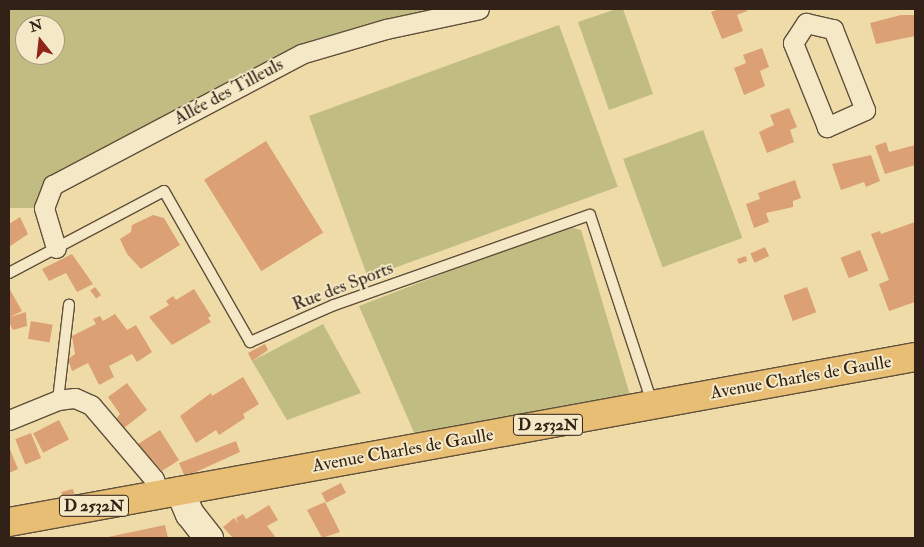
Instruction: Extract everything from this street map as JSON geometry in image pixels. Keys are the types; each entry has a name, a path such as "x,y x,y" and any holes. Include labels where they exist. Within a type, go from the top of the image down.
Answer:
{"main road":[{"name":"Avenue Charles de Gaulle","path":"9,522 915,357"}],"street":[{"name":"Allée des Tilleuls","path":"56,248 44,208 53,186 301,54 386,29 479,9"},
{"path":"803,16 833,29 865,110 827,127 793,43 803,16"},
{"path":"9,420 58,400 75,398 91,405 154,479 190,514 209,538"}],"lane":[{"name":"Rue des Sports","path":"9,273 164,191 250,342 334,305 590,215 652,405"},
{"path":"58,400 69,305"}],"shaded area":[{"path":"9,9 478,9 301,54 54,185 44,208 9,208"},
{"path":"616,9 623,9 653,94 609,110 578,22"},
{"path":"559,25 618,187 368,278 309,116"},
{"path":"703,130 742,238 662,267 623,159"},
{"path":"566,226 581,230 630,395 416,437 359,306"},
{"path":"323,324 361,393 287,420 252,361"}],"building":[{"path":"719,9 746,9 747,11 737,15 743,31 722,39 711,12"},
{"path":"901,15 915,15 915,36 876,44 870,23"},
{"path":"762,48 769,67 760,71 765,86 744,95 734,68 746,63 743,55"},
{"path":"789,108 797,127 790,130 794,142 767,153 759,132 774,125 770,115"},
{"path":"266,141 323,233 261,271 204,180"},
{"path":"886,142 889,152 915,145 915,165 885,174 875,146"},
{"path":"871,155 880,181 866,187 864,182 841,190 832,164"},
{"path":"795,180 801,198 793,201 793,207 766,213 769,222 754,228 746,204 760,199 758,193"},
{"path":"153,215 164,218 180,245 141,269 127,254 120,239 131,232 132,225"},
{"path":"20,217 28,234 9,247 9,224"},
{"path":"915,222 915,302 889,311 879,284 889,280 871,234 880,231 881,234"},
{"path":"765,247 769,256 754,263 750,254"},
{"path":"860,250 868,270 849,278 841,258"},
{"path":"72,254 93,284 77,292 66,273 49,281 42,269"},
{"path":"746,256 747,261 739,264 737,259"},
{"path":"95,287 101,295 96,299 90,291"},
{"path":"807,287 816,312 793,321 784,296"},
{"path":"9,288 22,311 10,317 26,312 27,326 13,330 9,322"},
{"path":"194,289 211,316 208,318 211,322 172,345 149,317 169,305 166,301 173,296 176,300"},
{"path":"115,314 127,330 136,325 152,352 137,362 132,354 109,366 114,377 99,385 88,363 72,371 68,359 75,354 72,336 96,324 93,319 100,316 103,321"},
{"path":"31,321 53,325 50,343 28,339"},
{"path":"265,344 268,350 252,361 248,353"},
{"path":"243,377 259,404 243,414 245,418 219,435 216,430 196,443 180,416 211,393 212,396"},
{"path":"127,383 147,410 124,428 116,419 120,414 108,397"},
{"path":"59,420 69,440 43,453 33,433"},
{"path":"160,430 179,460 162,471 138,444"},
{"path":"31,433 41,458 25,464 15,439"},
{"path":"236,441 240,452 185,477 179,463"},
{"path":"9,447 18,469 9,473"},
{"path":"341,483 346,493 326,503 321,493"},
{"path":"73,489 75,497 63,500 61,492"},
{"path":"325,502 340,532 322,538 307,510"},
{"path":"269,505 278,520 267,526 276,538 233,538 223,527 234,518 238,523 236,518 243,514 246,519"},
{"path":"165,525 168,538 108,538 108,537"}]}
